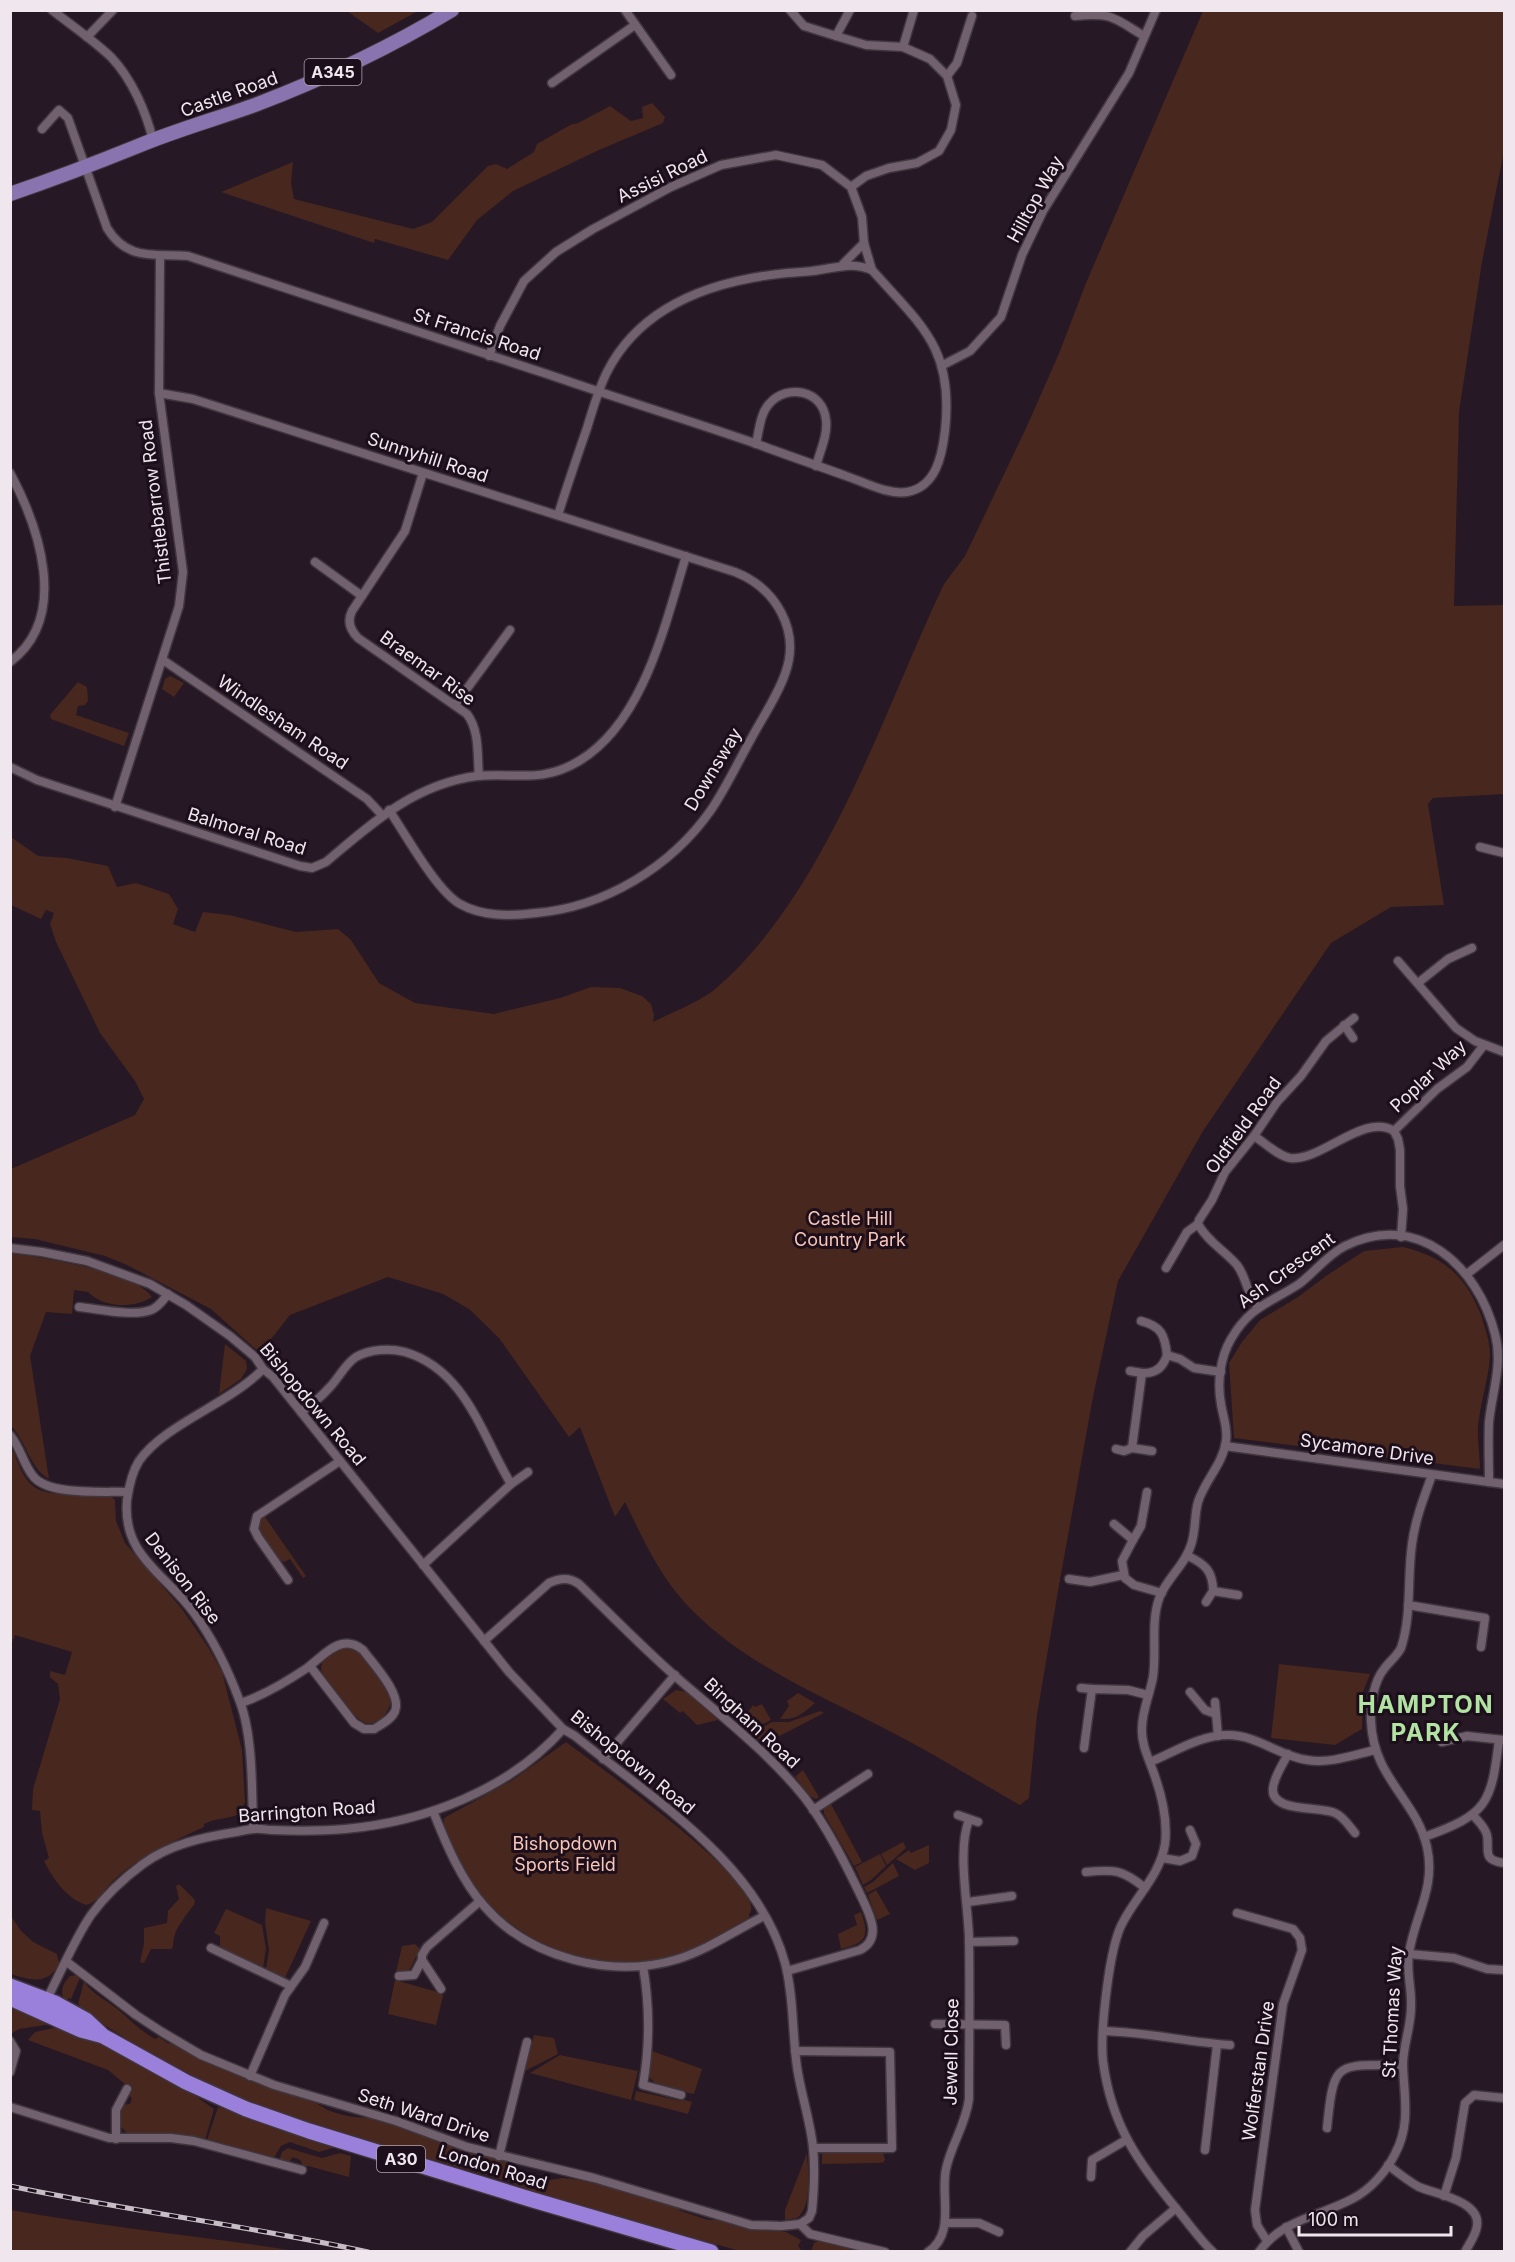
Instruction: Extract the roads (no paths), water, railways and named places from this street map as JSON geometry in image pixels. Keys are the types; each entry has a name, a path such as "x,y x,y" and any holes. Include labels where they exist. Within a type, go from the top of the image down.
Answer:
{"highway":[{"name":"London Road","path":"10,1986 90,2033 103,2036 209,2094 269,2118 533,2200 711,2252"},
{"name":"London Road","path":"10,1998 44,2006"}],"main road":[{"name":"Castle Road","path":"10,194 255,105 389,46 452,10"}],"street":[{"path":"52,10 108,55 121,71 146,116 153,141"},
{"path":"87,38 113,10"},
{"path":"625,10 671,75"},
{"path":"790,10 804,26 867,45 903,47 930,59 947,76 956,105 951,130 939,151 917,163 888,168 866,176 851,187 862,217 864,243 872,270 928,333 943,365"},
{"path":"836,36 850,10"},
{"path":"903,47 914,10"},
{"name":"Hilltop Way","path":"943,365 970,351 1001,317 1022,255 1043,211 1129,73 1156,10"},
{"path":"1076,16 1099,14 1110,16 1144,36"},
{"path":"947,76 957,63 972,16"},
{"path":"552,83 635,25"},
{"name":"St Francis Road","path":"42,129 59,110 68,118 107,228 117,242 138,253 188,256 756,444 877,487 903,492 915,489 930,479 941,454 946,411 943,365"},
{"name":"Assisi Road","path":"489,356 500,326 524,282 556,252 593,229 671,187 721,165 776,155 822,165 851,187"},
{"path":"843,264 864,243"},
{"name":"Thistlebarrow Road","path":"115,807 180,603 183,572 159,393 160,256"},
{"path":"558,515 599,392 613,362 647,323 681,299 740,279 817,271 843,264 872,270"},
{"path":"756,444 762,418 770,402 788,392 806,393 817,400 826,420 824,439 816,466"},
{"name":"Sunnyhill Road","path":"159,393 193,399 686,556"},
{"path":"10,473 33,522 43,566 44,594 40,620 32,640 10,662"},
{"name":"Braemar Rise","path":"423,473 405,531 349,617 352,632 358,638 467,714 473,722 479,776"},
{"name":"Balmoral Road","path":"10,767 37,780 115,807 308,868 326,861 386,813 433,786 479,776 542,775 572,765 598,746 617,724 643,680 663,631 686,556"},
{"name":"Downsway","path":"386,813 445,891 462,905 496,915 540,913 584,903 630,883 668,856 691,834 720,796 785,675 790,652 787,623 778,604 766,591 741,574 686,556"},
{"path":"315,562 362,596"},
{"path":"455,705 510,630"},
{"name":"Windlesham Road","path":"163,660 386,813"},
{"path":"1480,847 1504,853"},
{"path":"1418,983 1448,959 1472,948"},
{"path":"1398,961 1452,1024 1467,1036 1504,1052"},
{"name":"Oldfield Road","path":"1167,1268 1187,1232 1198,1224 1225,1172 1254,1136 1277,1102 1301,1076 1322,1045 1354,1018"},
{"path":"1344,1025 1353,1038"},
{"name":"Poplar Way","path":"1401,1237 1403,1209 1399,1179 1400,1150 1394,1131 1437,1089 1467,1067 1484,1045"},
{"path":"1254,1136 1290,1158 1303,1156 1370,1127 1385,1127 1394,1131"},
{"path":"1198,1224 1239,1267 1247,1291 1258,1307"},
{"name":"Ash Crescent","path":"1225,1446 1227,1434 1220,1392 1221,1372 1229,1343 1237,1329 1258,1307 1301,1282 1344,1247 1371,1238 1401,1237 1420,1240 1452,1258 1467,1274 1488,1313 1497,1344 1498,1369 1489,1422 1489,1482"},
{"path":"1467,1274 1504,1245"},
{"name":"Bishopdown Road","path":"10,1248 42,1251 87,1261 131,1276 168,1294 230,1336 255,1357 509,1672 563,1729 669,1811 723,1858 753,1893 775,1932 787,1971 792,1998 795,2051 813,2148 812,2211 809,2217 800,2224"},
{"path":"79,1307 110,1311 145,1311 157,1306 168,1294"},
{"path":"1130,1371 1150,1373 1158,1370 1167,1355 1159,1329 1141,1320"},
{"path":"301,1412 329,1389 350,1362 362,1354 393,1350 418,1356 439,1368 459,1389 511,1484"},
{"path":"1167,1355 1180,1359 1194,1368 1221,1372"},
{"name":"Denison Rise","path":"253,1828 250,1760 241,1703 195,1614 135,1547 126,1516 132,1476 140,1461 161,1439 241,1388 263,1369"},
{"path":"1132,1448 1142,1373"},
{"path":"10,1435 32,1475 40,1483 65,1490 128,1492"},
{"path":"1213,2252 1145,2170 1126,2140 1106,2076 1103,2031 1116,1937 1162,1858 1166,1837 1164,1810 1142,1731 1154,1672 1156,1617 1162,1593 1188,1556 1194,1536 1199,1500 1218,1466 1225,1446"},
{"name":"Sycamore Drive","path":"1225,1446 1504,1484"},
{"path":"1116,1449 1124,1451 1132,1448 1152,1451"},
{"path":"288,1580 254,1529 257,1516 340,1461"},
{"path":"423,1565 511,1484 528,1472"},
{"name":"St Thomas Way","path":"1259,2252 1267,2241 1286,2227 1353,2199 1368,2189 1388,2165 1399,2145 1405,2125 1403,2065 1411,2007 1409,1954 1429,1888 1430,1867 1425,1837 1416,1819 1387,1776 1375,1750 1371,1721 1373,1698 1382,1672 1400,1649 1408,1605 1413,1537 1432,1475"},
{"path":"1148,1492 1141,1526 1122,1561 1124,1575 1134,1585 1162,1593"},
{"path":"1114,1524 1133,1540"},
{"path":"1188,1556 1208,1568 1213,1591 1206,1602"},
{"path":"1069,1579 1090,1582 1124,1575"},
{"name":"Bingham Road","path":"484,1641 549,1583 567,1578 579,1584 784,1774 813,1810 848,1869 872,1922 872,1937 867,1946 787,1971"},
{"path":"1213,1591 1238,1595"},
{"path":"1408,1605 1485,1618 1482,1647"},
{"path":"241,1703 265,1694 339,1645 348,1643 363,1650 394,1694 397,1704 394,1714 374,1729 359,1727 348,1717 310,1666"},
{"path":"603,1759 675,1675"},
{"path":"1081,1688 1128,1690 1148,1695"},
{"path":"1084,1748 1092,1689"},
{"path":"1190,1692 1205,1710 1216,1714"},
{"path":"1215,1702 1218,1736"},
{"name":"Barrington Road","path":"44,2006 91,1916 116,1887 144,1863 191,1841 253,1828 281,1831 344,1829 399,1820 433,1811 489,1786 514,1771 547,1746 563,1729"},
{"path":"1150,1762 1197,1741 1218,1736 1246,1737 1307,1760 1324,1761 1375,1750"},
{"path":"1425,1837 1456,1825 1473,1815 1482,1805 1492,1787 1502,1740 1467,1736 1443,1743"},
{"path":"1288,1754 1273,1785 1273,1793 1277,1801 1285,1805 1334,1812 1355,1833"},
{"path":"813,1810 868,1774"},
{"path":"433,1811 451,1853 480,1901 507,1927 551,1951 594,1965 643,1966 667,1962 694,1953 764,1916"},
{"name":"Jewell Close","path":"928,2252 941,2238 945,2223 946,2168 968,2106 969,1942 964,1846 965,1829 974,1821 958,1815"},
{"path":"1473,1815 1486,1832 1486,1849 1489,1856 1495,1861 1504,1863"},
{"path":"1162,1858 1184,1861 1192,1856 1196,1844 1190,1830"},
{"path":"1086,1872 1118,1871 1145,1888"},
{"path":"968,1902 1012,1896"},
{"path":"441,1989 422,1955 427,1947 480,1901"},
{"name":"Wolferstan Drive","path":"1237,1913 1293,1929 1302,1944 1300,1959 1283,2004 1255,2210 1257,2225 1267,2241"},
{"path":"250,2076 291,1986 305,1967 324,1923"},
{"path":"969,1942 1014,1941"},
{"path":"211,1948 291,1986"},
{"path":"1409,1954 1454,1958 1487,1969 1504,1970"},
{"path":"399,1976 414,1975 423,1960"},
{"name":"Seth Ward Drive","path":"67,1962 151,2025 201,2055 250,2076 292,2091 389,2119 467,2147 594,2178 751,2225 800,2224"},
{"path":"643,1966 649,2031 643,2085 681,2095"},
{"path":"934,2024 1005,2025 1006,2045"},
{"path":"1103,2031 1137,2032 1172,2040 1230,2045"},
{"path":"10,2041 16,2051 10,2072"},
{"path":"499,2156 527,2042"},
{"path":"1205,2150 1218,2044"},
{"path":"795,2051 890,2052 892,2148 813,2148"},
{"path":"1327,2128 1331,2087 1337,2074 1348,2066 1403,2065"},
{"path":"116,2139 116,2110 127,2089"},
{"path":"1444,2196 1456,2158 1465,2103 1474,2095 1504,2098"},
{"path":"10,2108 116,2139 171,2138 194,2141 302,2170"},
{"path":"1091,2177 1092,2160 1126,2140"},
{"path":"1388,2165 1416,2185 1468,2205 1475,2215 1477,2228 1465,2252"},
{"path":"1130,2252 1176,2208"},
{"path":"945,2223 979,2223 999,2232"},
{"path":"800,2224 810,2234 885,2252"},
{"path":"1286,2227 1299,2252"}],"railway":[{"path":"10,2186 368,2252"}],"district":[{"name":"HAMPTON PARK","path":"1426,1718"}],"park label":[{"name":"Castle Hill Country Park","path":"850,1228"},
{"name":"Bishopdown Sports Field","path":"565,1853"}]}
